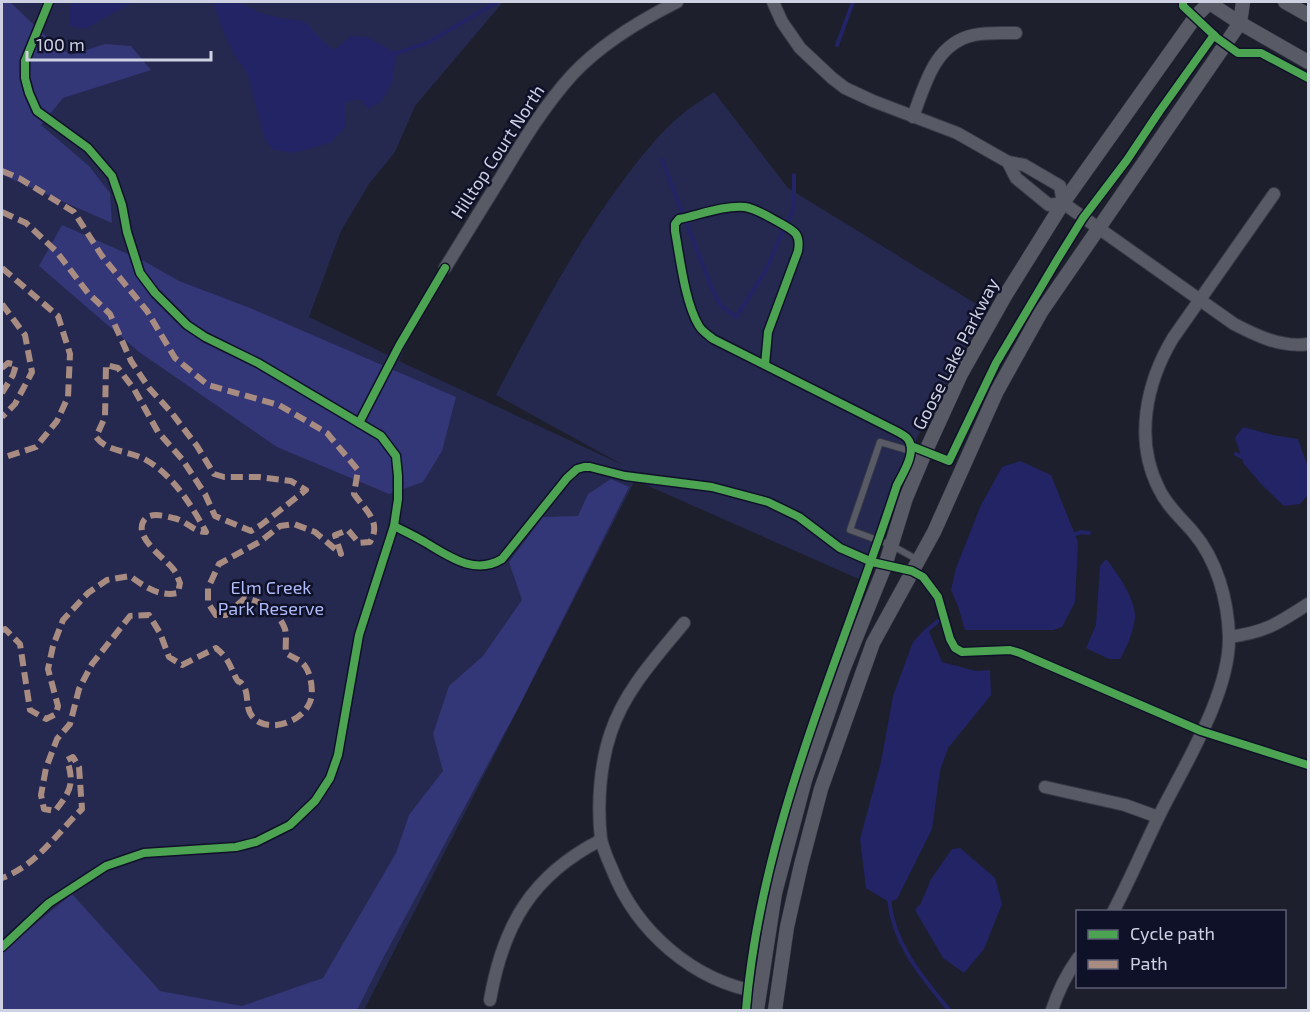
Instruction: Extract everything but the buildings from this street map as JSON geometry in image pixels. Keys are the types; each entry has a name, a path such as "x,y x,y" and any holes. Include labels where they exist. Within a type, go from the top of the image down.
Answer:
{"street":[{"name":"Hilltop Court North","path":"445,268 528,133 566,82 612,40 647,17 677,2"},
{"path":"773,2 782,22 800,48 845,88 957,133 1008,162 1024,165 1060,186 1063,203 1234,324 1256,336 1278,343 1308,344"},
{"path":"1209,2 1240,23 1308,62"},
{"name":"Goose Lake Parkway","path":"757,1011 775,893 802,791 843,670 924,455 961,374 1005,296 1063,203 1196,16 1209,2"},
{"path":"775,1011 787,927 821,789 873,643 934,532 997,391 1041,312 1240,23 1243,2"},
{"path":"1286,2 1308,15"},
{"path":"913,117 932,69 950,45 975,35 1016,33"},
{"path":"1008,162 1016,178 1049,205 1063,203"},
{"path":"1114,910 1216,700 1228,655 1229,637 1225,598 1216,572 1206,549 1170,506 1159,489 1151,468 1146,416 1149,391 1161,359 1199,300 1274,194"},
{"path":"1229,637 1269,629 1308,604"},
{"path":"684,623 643,673 625,700 612,730 603,760 600,792 601,840 617,882 634,911 656,936 680,958 708,975 735,986 759,992"},
{"path":"1045,787 1125,805 1158,817"},
{"path":"490,1000 501,952 517,916 534,892 554,871 578,852 601,840"},
{"path":"1052,1011 1057,993 1076,960"}],"lane":[{"path":"918,560 891,545 850,531 880,442 924,455"}],"green space":[{"name":"Elm Creek Park Reserve","path":"2,2 503,2 415,106 395,152 369,184 341,231 309,317 388,355 430,289 436,291 415,325 399,361 625,466 496,395 564,271 609,200 665,130 687,110 714,92 788,188 986,310 903,464 861,580 635,480 364,1010 2,1010"}],"shaded area":[{"path":"2,2 10,2 54,44 71,55 105,44 131,46 151,70 63,98 41,125 89,166 110,193 112,223 2,175"},
{"path":"73,2 133,2 85,29 70,26 69,9"},
{"path":"213,2 239,2 261,13 304,21 327,45 335,50 351,36 367,37 396,53 393,80 382,101 368,109 360,99 345,102 346,127 330,143 292,153 272,149 265,139 247,73 233,53"},
{"path":"62,225 144,261 179,281 250,308 456,397 442,451 423,482 389,494 277,447 139,352 39,266"},
{"path":"1243,427 1298,439 1308,467 1308,495 1300,504 1284,506 1244,464 1235,438"},
{"path":"1020,461 1051,475 1078,542 1075,602 1062,627 1053,630 965,630 951,590 956,568 981,505 1002,467"},
{"path":"611,479 629,487 517,710 357,1010 2,1010 2,951 72,894 160,991 242,1006 323,978 396,853 409,815 443,771 433,734 449,686 483,656 522,600 509,562 543,517 578,516 588,494"},
{"path":"1106,559 1125,587 1135,618 1120,659 1109,659 1086,648 1096,625 1100,566"},
{"path":"927,627 942,662 976,671 990,670 991,695 948,748 940,771 932,829 897,899 889,902 866,888 860,839 881,762 893,696 913,642"},
{"path":"960,848 995,878 1002,904 984,949 964,973 943,958 915,910 921,903 931,879 952,849"}],"waterway":[{"path":"391,55 427,43 497,2"},
{"path":"837,45 853,2"},
{"path":"662,160 713,291 721,306 736,317 765,272 783,231"},
{"path":"788,221 794,208 794,175"},
{"path":"1236,454 1244,458"},
{"path":"1072,535 1082,532 1089,533"},
{"path":"925,632 938,621"},
{"path":"889,899 896,931 910,959 949,1010"}],"marked path":[{"path":"2,171 19,178 74,212 102,256 147,311 175,358 208,385 279,405 327,433 358,470 354,494 368,511 374,528 370,542 359,543 348,530 335,535 341,554 315,532 294,524 280,526 261,541 219,564 208,588 208,603 216,615 226,615 245,598 269,608 279,617 286,632 286,653 305,666 312,688 310,702 306,708 295,719 288,722 266,724 259,722 250,714 243,685 237,680 226,659 216,648 182,665 169,657 160,633 149,615 130,616 92,664 79,689 70,724 57,739 46,768 41,795 44,809 55,811 67,793 71,782 67,760 73,757 79,767 82,809 36,857 14,873 2,878"},
{"path":"2,212 26,223 56,251 88,293 110,314 131,361 149,388 197,446 214,474 224,477 259,477 291,481 306,490 251,531 215,516 205,494 182,459 158,432 134,389 118,368 106,365 105,417 96,437 106,446 139,457 156,466 188,502 206,532 166,516 153,515 145,519 142,528 143,535 175,572 180,583 178,593 158,592 130,576 107,580 88,593 63,620 53,646 48,669 58,706 56,714 46,719 30,710 20,644 5,629 2,630"},
{"path":"2,268 58,316 70,354 68,397 57,421 36,447 2,458"},
{"path":"2,304 25,335 32,372 15,404 2,417"},
{"path":"2,368 8,363 16,365 2,393"}],"cycle path":[{"path":"2,947 49,903 106,866 144,853 236,847 256,842 290,825 315,801 330,778 338,755 359,635 394,526 398,499 396,456 381,436 258,363 205,337 187,325 155,293 140,273 112,176 88,148 37,111 29,93 25,78 25,61 49,2"},
{"path":"1183,2 1183,6 1217,38 1238,53 1261,53 1308,78"},
{"path":"911,446 949,461 996,363 1083,218 1127,160 1214,35"},
{"path":"746,1010 754,942 768,875 786,809 806,744 911,449 907,438 901,434 713,339 703,331 694,316 684,280 675,231 675,224 679,219 720,209 745,207 772,218 797,236 798,251 768,332 765,365"},
{"path":"359,423 399,346 445,268"},
{"path":"394,526 464,563 492,564 502,559 567,478 577,469 590,467 625,476 712,487 768,502 799,517 840,548 872,562 912,571 923,577 938,597 950,639 955,648 962,652 1010,650 1020,653 1201,731 1308,765"}]}
